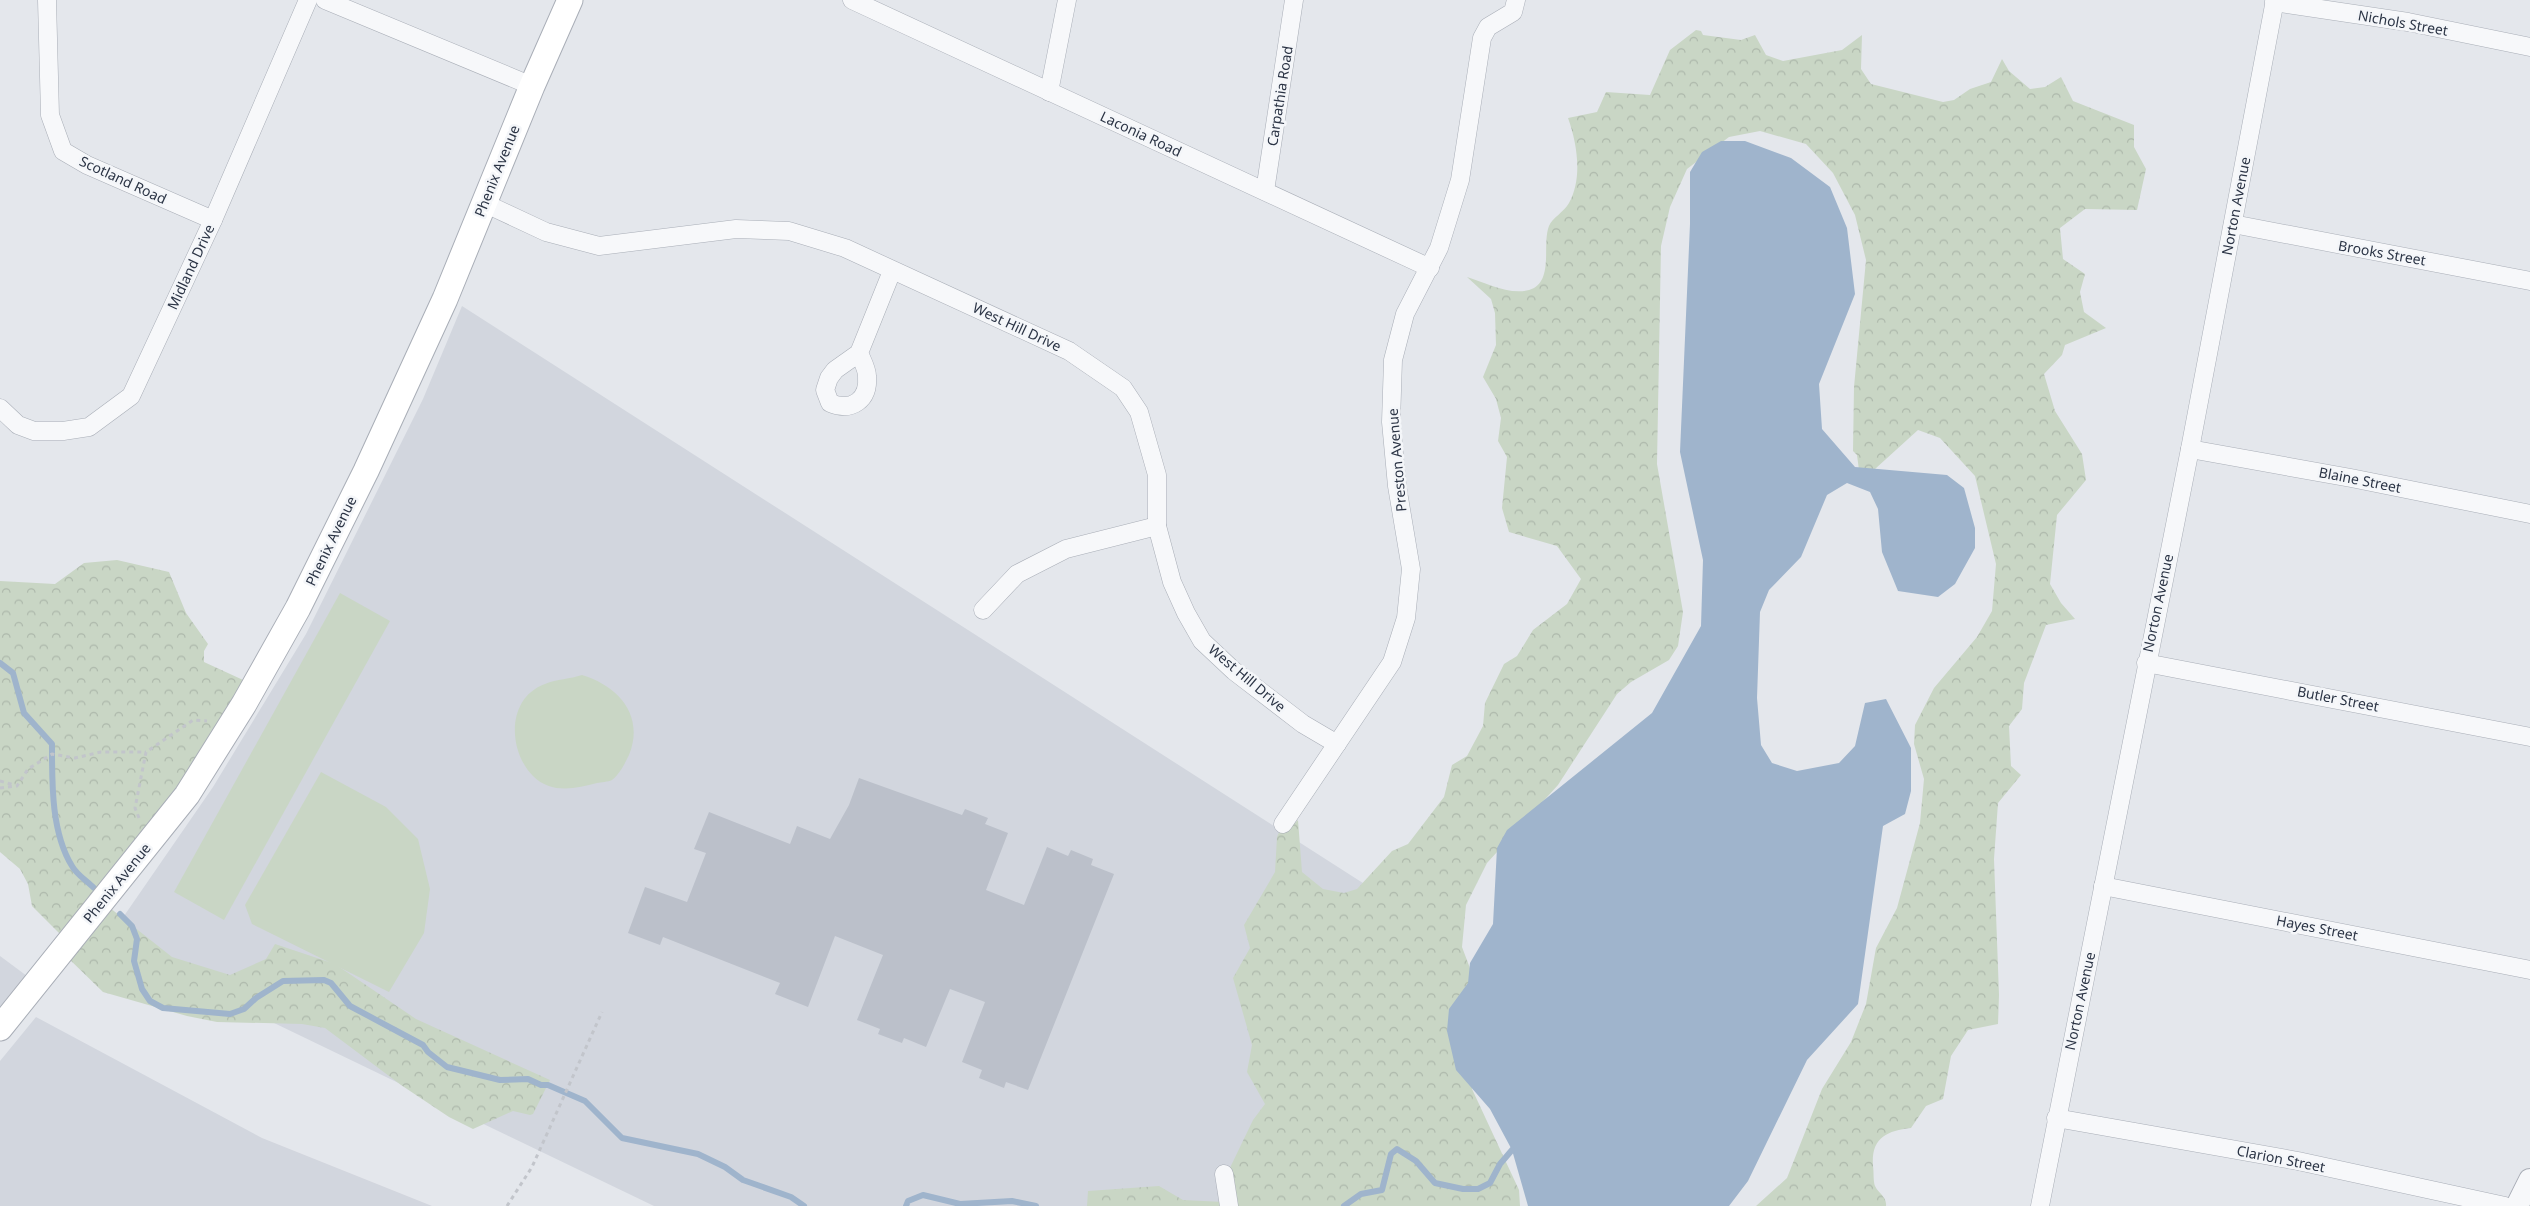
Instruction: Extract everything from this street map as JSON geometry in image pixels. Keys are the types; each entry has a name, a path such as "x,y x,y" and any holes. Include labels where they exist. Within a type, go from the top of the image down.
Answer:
{"main road":[{"name":"Phenix Avenue","path":"0,1028 188,794 232,724 298,608 366,472 445,299 532,86 570,0"}],"street":[{"name":"Scotland Road","path":"47,0 50,115 63,151 87,165 213,220"},
{"name":"Midland Drive","path":"0,408 18,425 34,431 63,431 90,427 131,396 213,220 308,0"},
{"path":"325,0 532,86"},
{"name":"Laconia Road","path":"852,0 1430,268"},
{"path":"1049,92 1067,0"},
{"name":"Carpathia Road","path":"1265,192 1294,0"},
{"name":"Preston Avenue","path":"1283,824 1392,662 1406,618 1411,569 1397,486 1391,422 1393,360 1405,314 1439,248 1460,180 1482,38 1488,27 1513,12 1516,0"},
{"name":"Nichols Street","path":"2275,1 2408,22 2530,47"},
{"name":"Norton Avenue","path":"2040,1206 2146,663 2190,449 2275,1"},
{"name":"West Hill Drive","path":"484,203 546,232 599,246 736,229 789,231 845,248 1069,351 1123,388 1139,412 1157,475 1157,526 1172,582 1186,613 1202,641 1242,677 1303,724 1337,744"},
{"name":"Brooks Street","path":"2233,224 2530,281"},
{"path":"859,353 892,271"},
{"name":"Blaine Street","path":"2190,449 2351,478 2530,514"},
{"path":"983,610 1017,574 1066,549 1157,526"},
{"name":"Butler Street","path":"2146,663 2530,737"},
{"name":"Hayes Street","path":"2103,886 2530,970"},
{"name":"Clarion Street","path":"2056,1118 2298,1161 2504,1206"},
{"path":"1224,1174 1229,1206"},
{"path":"2518,1206 2530,1180"}],"path":[{"path":"17,786 28,769 52,754 75,758 100,752 146,752 193,720 232,724"},
{"path":"146,752 135,808 150,842"},
{"path":"0,781 17,786"},
{"path":"0,788 17,786"},
{"path":"507,1206 532,1167 602,1012"}],"shaded area":[{"path":"462,306 1455,942 1316,1206 654,1206 106,942 213,787 306,634 423,399"},
{"path":"0,956 35,982 0,1026"},
{"path":"36,1017 262,1138 432,1206 0,1206 0,1061"}],"green space":[{"path":"1696,30 1701,31 1703,35 1741,40 1755,35 1766,55 1783,61 1842,50 1862,35 1861,69 1871,84 1943,102 1954,100 1970,89 1991,82 2002,59 2009,71 2030,89 2045,87 2061,77 2073,101 2134,125 2134,147 2146,169 2137,210 2085,209 2060,228 2063,259 2085,274 2080,292 2084,312 2106,328 2065,345 2062,355 2044,374 2055,411 2082,454 2086,480 2057,515 2050,584 2061,603 2075,619 2046,625 2024,683 2022,709 2009,726 2011,766 2021,775 1998,803 1994,859 1999,995 1998,1024 1968,1030 1951,1056 1943,1099 1926,1106 1911,1128 1894,1131 1878,1142 1873,1156 1874,1182 1885,1200 1886,1206 1756,1206 1787,1178 1822,1089 1851,1042 1866,1004 1876,948 1897,908 1920,823 1924,779 1914,744 1915,725 1934,688 1977,637 1992,611 1996,564 1975,476 1940,438 1918,430 1875,469 1859,470 1857,455 1853,451 1854,387 1866,260 1855,215 1833,173 1806,144 1760,131 1729,137 1687,169 1670,207 1661,246 1657,464 1683,612 1678,646 1669,660 1631,682 1617,694 1558,785 1487,863 1466,905 1462,947 1491,1024 1474,1074 1472,1089 1519,1190 1520,1206 1087,1206 1088,1191 1159,1186 1183,1200 1224,1202 1227,1174 1253,1120 1265,1104 1247,1072 1252,1045 1233,978 1250,948 1244,925 1275,872 1277,837 1280,830 1287,830 1298,820 1302,872 1323,889 1344,893 1357,889 1392,851 1408,844 1444,797 1452,765 1467,756 1483,726 1485,703 1504,664 1517,656 1533,630 1567,604 1581,579 1557,546 1509,532 1502,508 1507,457 1498,441 1501,418 1496,399 1483,377 1496,345 1495,313 1491,299 1467,277 1500,288 1518,291 1526,291 1540,283 1545,268 1546,241 1549,226 1569,203 1576,183 1576,149 1568,118 1597,112 1606,92 1650,95 1670,50"},
{"path":"117,560 169,572 186,613 208,644 204,651 204,662 254,685 105,904 172,957 230,975 266,959 275,944 335,964 416,1019 550,1080 533,1114 513,1111 473,1129 449,1117 401,1085 325,1028 302,1024 217,1022 187,1016 103,992 64,954 68,942 32,906 28,884 20,869 0,852 0,581 55,584 84,563"},
{"path":"340,593 390,621 224,920 174,892"},
{"path":"582,675 607,687 625,704 631,715 633,741 624,765 612,780 580,787 555,788 540,782 525,765 519,753 516,740 515,726 517,713 523,701 532,691 550,682"},
{"path":"321,772 386,807 418,839 430,889 424,933 389,992 252,924 245,905"}],"water":[{"path":"1721,141 1745,141 1791,158 1830,187 1847,228 1855,294 1819,384 1822,429 1855,467 1947,475 1964,488 1975,528 1975,548 1955,584 1938,597 1898,591 1882,552 1878,509 1870,492 1847,483 1827,495 1801,557 1769,590 1760,612 1757,698 1761,745 1772,763 1797,771 1839,763 1855,746 1865,703 1886,699 1911,748 1911,791 1905,814 1883,826 1858,1004 1807,1060 1748,1181 1729,1206 1528,1206 1512,1150 1490,1109 1456,1070 1447,1031 1449,1009 1468,983 1470,963 1493,924 1497,848 1507,830 1652,713 1701,626 1703,560 1680,452 1690,224 1690,172 1702,152"}],"building":[{"path":"859,778 962,815 965,809 988,818 985,824 1008,833 986,890 1024,905 1047,847 1068,856 1071,850 1093,859 1091,865 1114,874 1028,1090 1006,1082 1004,1088 979,1078 982,1070 962,1062 985,1002 950,989 926,1047 904,1038 902,1043 878,1034 880,1029 857,1020 883,955 835,936 808,1007 775,994 780,983 663,937 660,945 628,933 645,887 687,902 706,853 694,849 709,812 790,844 797,826 830,839 849,805"}],"waterway":[{"path":"0,663 13,673 24,713 52,744 54,806 60,838 65,853 74,869 94,888"},
{"path":"120,914 132,926 137,939 134,961 142,989 150,1001 163,1008 230,1014 244,1009 256,998 283,981 324,980 331,983 350,1006 423,1045 428,1052 447,1067 500,1080 528,1079 541,1085 548,1085 585,1101 622,1138 698,1154 725,1167 743,1180 791,1197 804,1206"},
{"path":"1344,1206 1361,1194 1382,1190 1391,1154 1397,1149 1416,1161 1435,1183 1463,1189 1478,1189 1490,1183 1500,1164 1512,1150"},
{"path":"906,1206 908,1201 923,1195 960,1204 1012,1201 1036,1206"}]}
